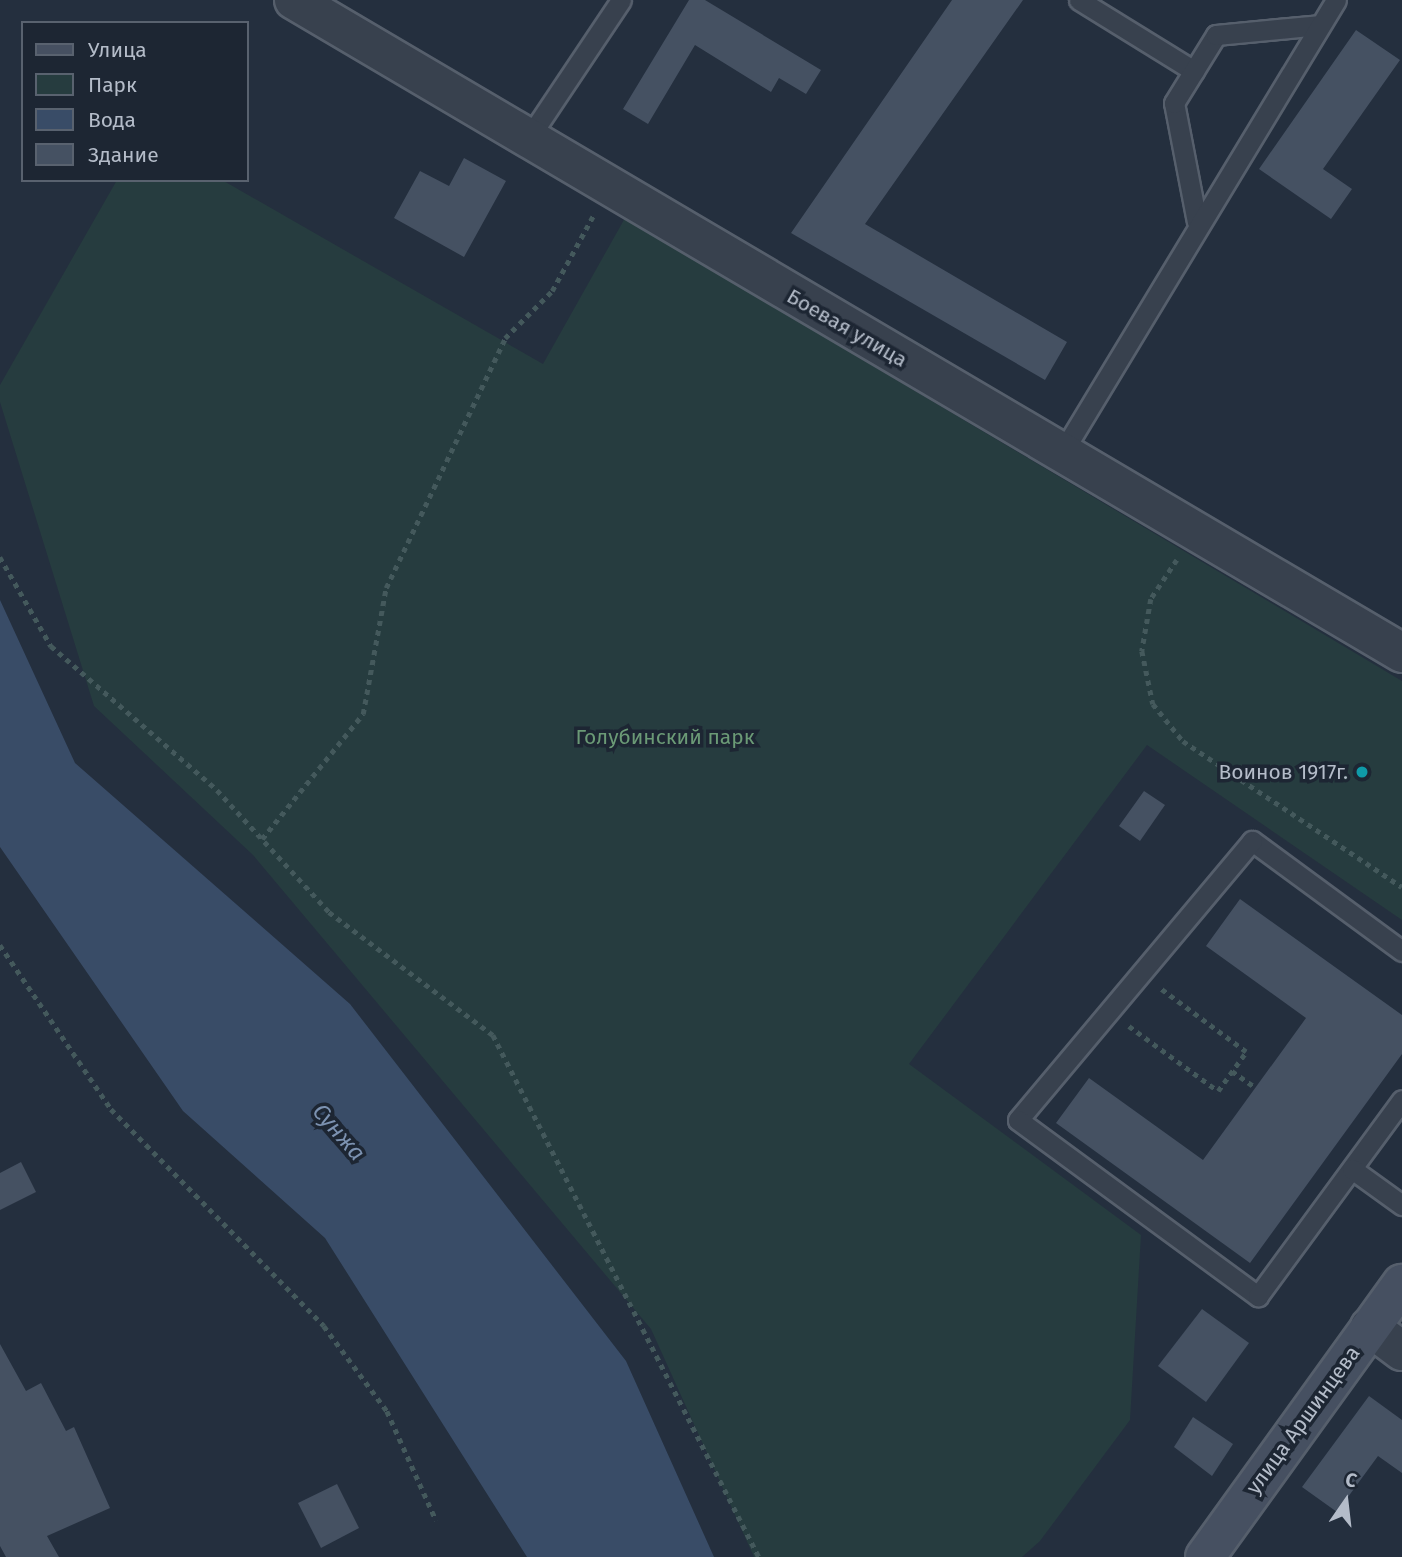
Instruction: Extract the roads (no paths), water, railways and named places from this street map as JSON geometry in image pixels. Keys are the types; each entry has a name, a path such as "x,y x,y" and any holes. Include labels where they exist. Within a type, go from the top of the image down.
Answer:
{"main road":[{"name":"улица Аршинцева","path":"1205,1557 1402,1284"}],"street":[{"name":"Боевая улица","path":"294,0 1402,653"},
{"path":"1370,1327 1402,1350"}],"lane":[{"path":"528,139 621,0"},
{"path":"1079,0 1194,71"},
{"path":"1062,453 1197,222 1336,0"},
{"path":"1197,222 1174,103 1216,35 1319,25"},
{"path":"1402,951 1252,841 1017,1119 1258,1296 1402,1100"},
{"path":"1352,1169 1402,1205"}],"water":[{"name":"Сунжа","path":"0,600 75,763 350,1004 626,1361 714,1557 527,1557 325,1238 183,1111 0,847"}],"place":[{"name":"Воинов 1917г.","path":"1362,772"}],"park label":[{"name":"Голубинский парк","path":"665,737"}]}
